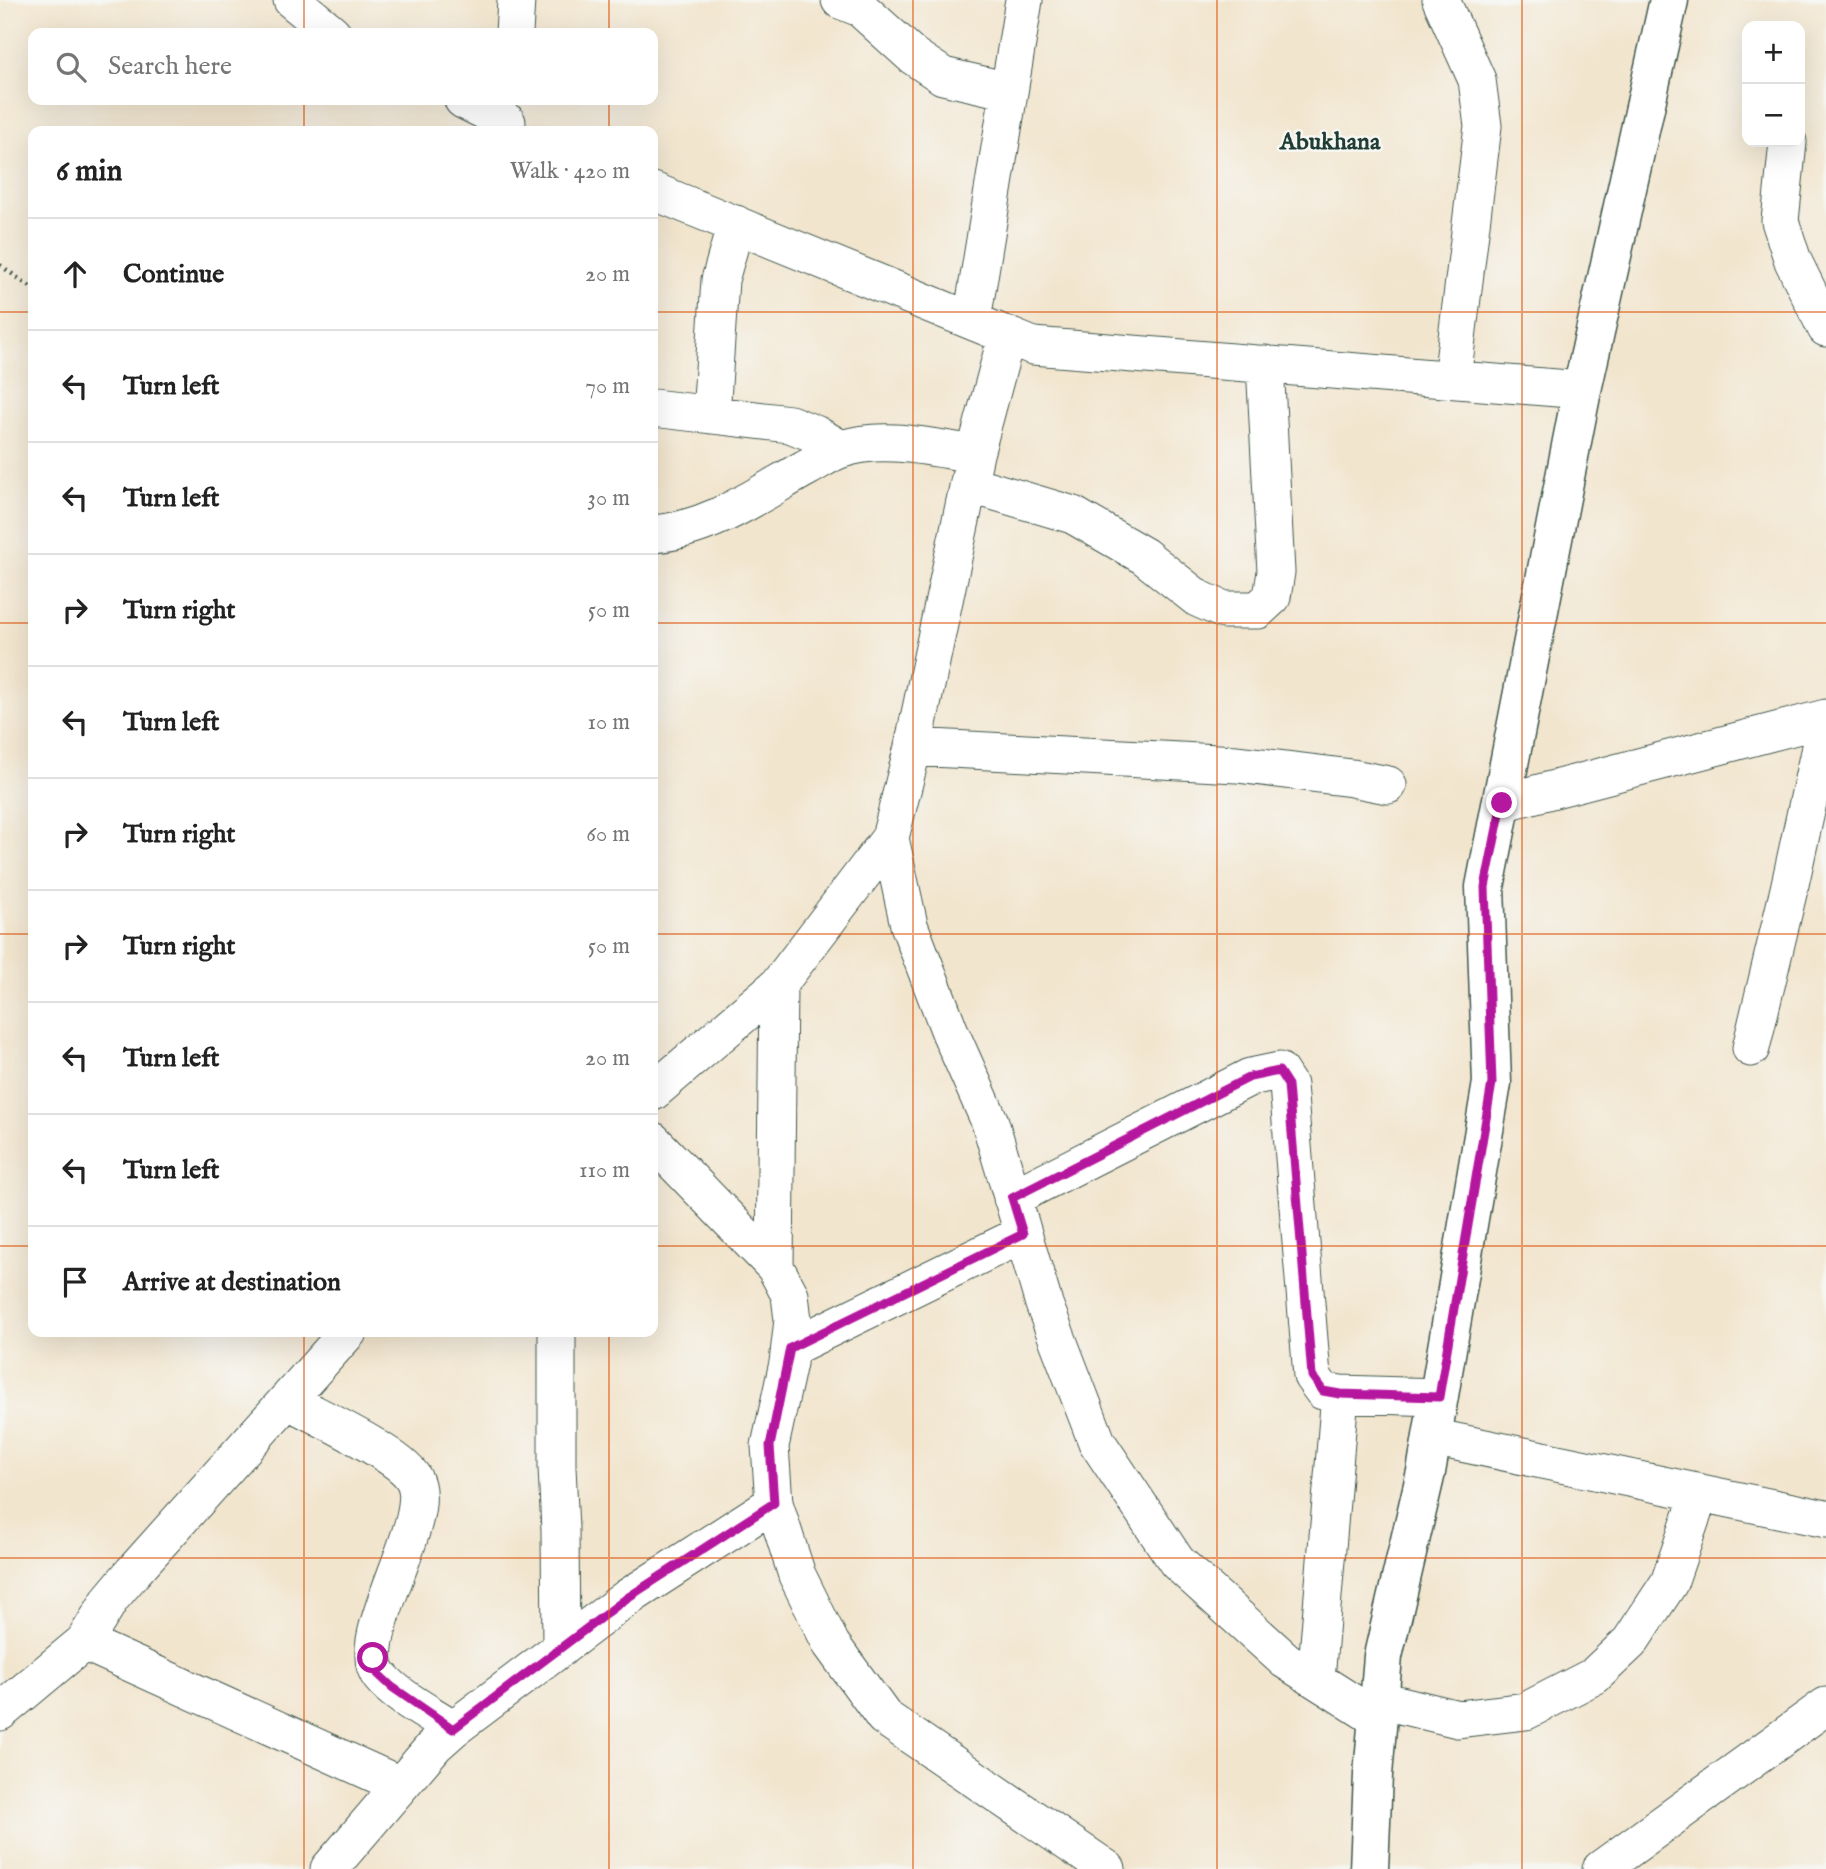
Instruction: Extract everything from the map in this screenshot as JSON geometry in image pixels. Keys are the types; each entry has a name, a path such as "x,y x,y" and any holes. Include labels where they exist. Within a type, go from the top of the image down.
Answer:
{"street":[{"path":"292,0 326,28"},
{"path":"514,28 516,0"},
{"path":"840,0 860,8 913,56 943,76 1009,91"},
{"path":"972,320 1024,0"},
{"path":"1441,0 1477,80 1483,126 1452,379"},
{"path":"1369,1869 1373,1775 1383,1656 1426,1472 1492,1083 1485,887 1582,390 1669,0"},
{"path":"476,105 508,118"},
{"path":"1787,147 1780,221 1793,261 1826,328"},
{"path":"658,193 1033,346 1582,390"},
{"path":"711,415 720,280 736,224"},
{"path":"658,1088 778,985 890,838 913,747 972,469 1007,335"},
{"path":"658,533 680,531 712,521 841,449 870,444 908,444 972,469 1073,515 1144,556 1197,598 1224,610 1258,610 1272,597 1276,572 1265,364"},
{"path":"658,409 790,425 815,434 841,449"},
{"path":"1502,803 1826,719 1751,1048"},
{"path":"913,747 1237,764 1388,785"},
{"path":"890,838 909,925 950,1032 990,1122 1044,1304 1097,1442 1177,1562 1285,1660 1316,1679 1379,1710 1458,1719 1526,1711 1594,1676 1630,1642 1669,1583 1700,1493"},
{"path":"775,1268 778,985"},
{"path":"1012,1198 1250,1077 1279,1071 1288,1085 1312,1376 1323,1391 1340,1394 1439,1397"},
{"path":"658,1146 775,1268 790,1295 793,1320 790,1348 770,1446 774,1503 797,1575 831,1644 884,1717 1107,1869"},
{"path":"790,1348 1023,1234"},
{"path":"0,1712 84,1642 111,1598 344,1337"},
{"path":"556,1337 561,1648"},
{"path":"1316,1679 1340,1394"},
{"path":"287,1400 400,1462 415,1479 419,1504 376,1634 373,1658 378,1674 392,1687 453,1729"},
{"path":"1432,1437 1826,1520"},
{"path":"329,1869 435,1745 453,1729 627,1598 774,1503"},
{"path":"84,1642 400,1785"},
{"path":"1601,1869 1826,1706"}],"path":[{"path":"0,265 28,285"}],"district":[{"name":"Abukhana","path":"1330,142"}],"route":[{"path":"373,1658 378,1674 392,1687 453,1729 627,1598 774,1503 770,1446 790,1348 1023,1234 1012,1198 1250,1077 1279,1071 1288,1085 1312,1376 1323,1391 1340,1394 1439,1397 1492,1083 1485,887 1502,803"}]}
